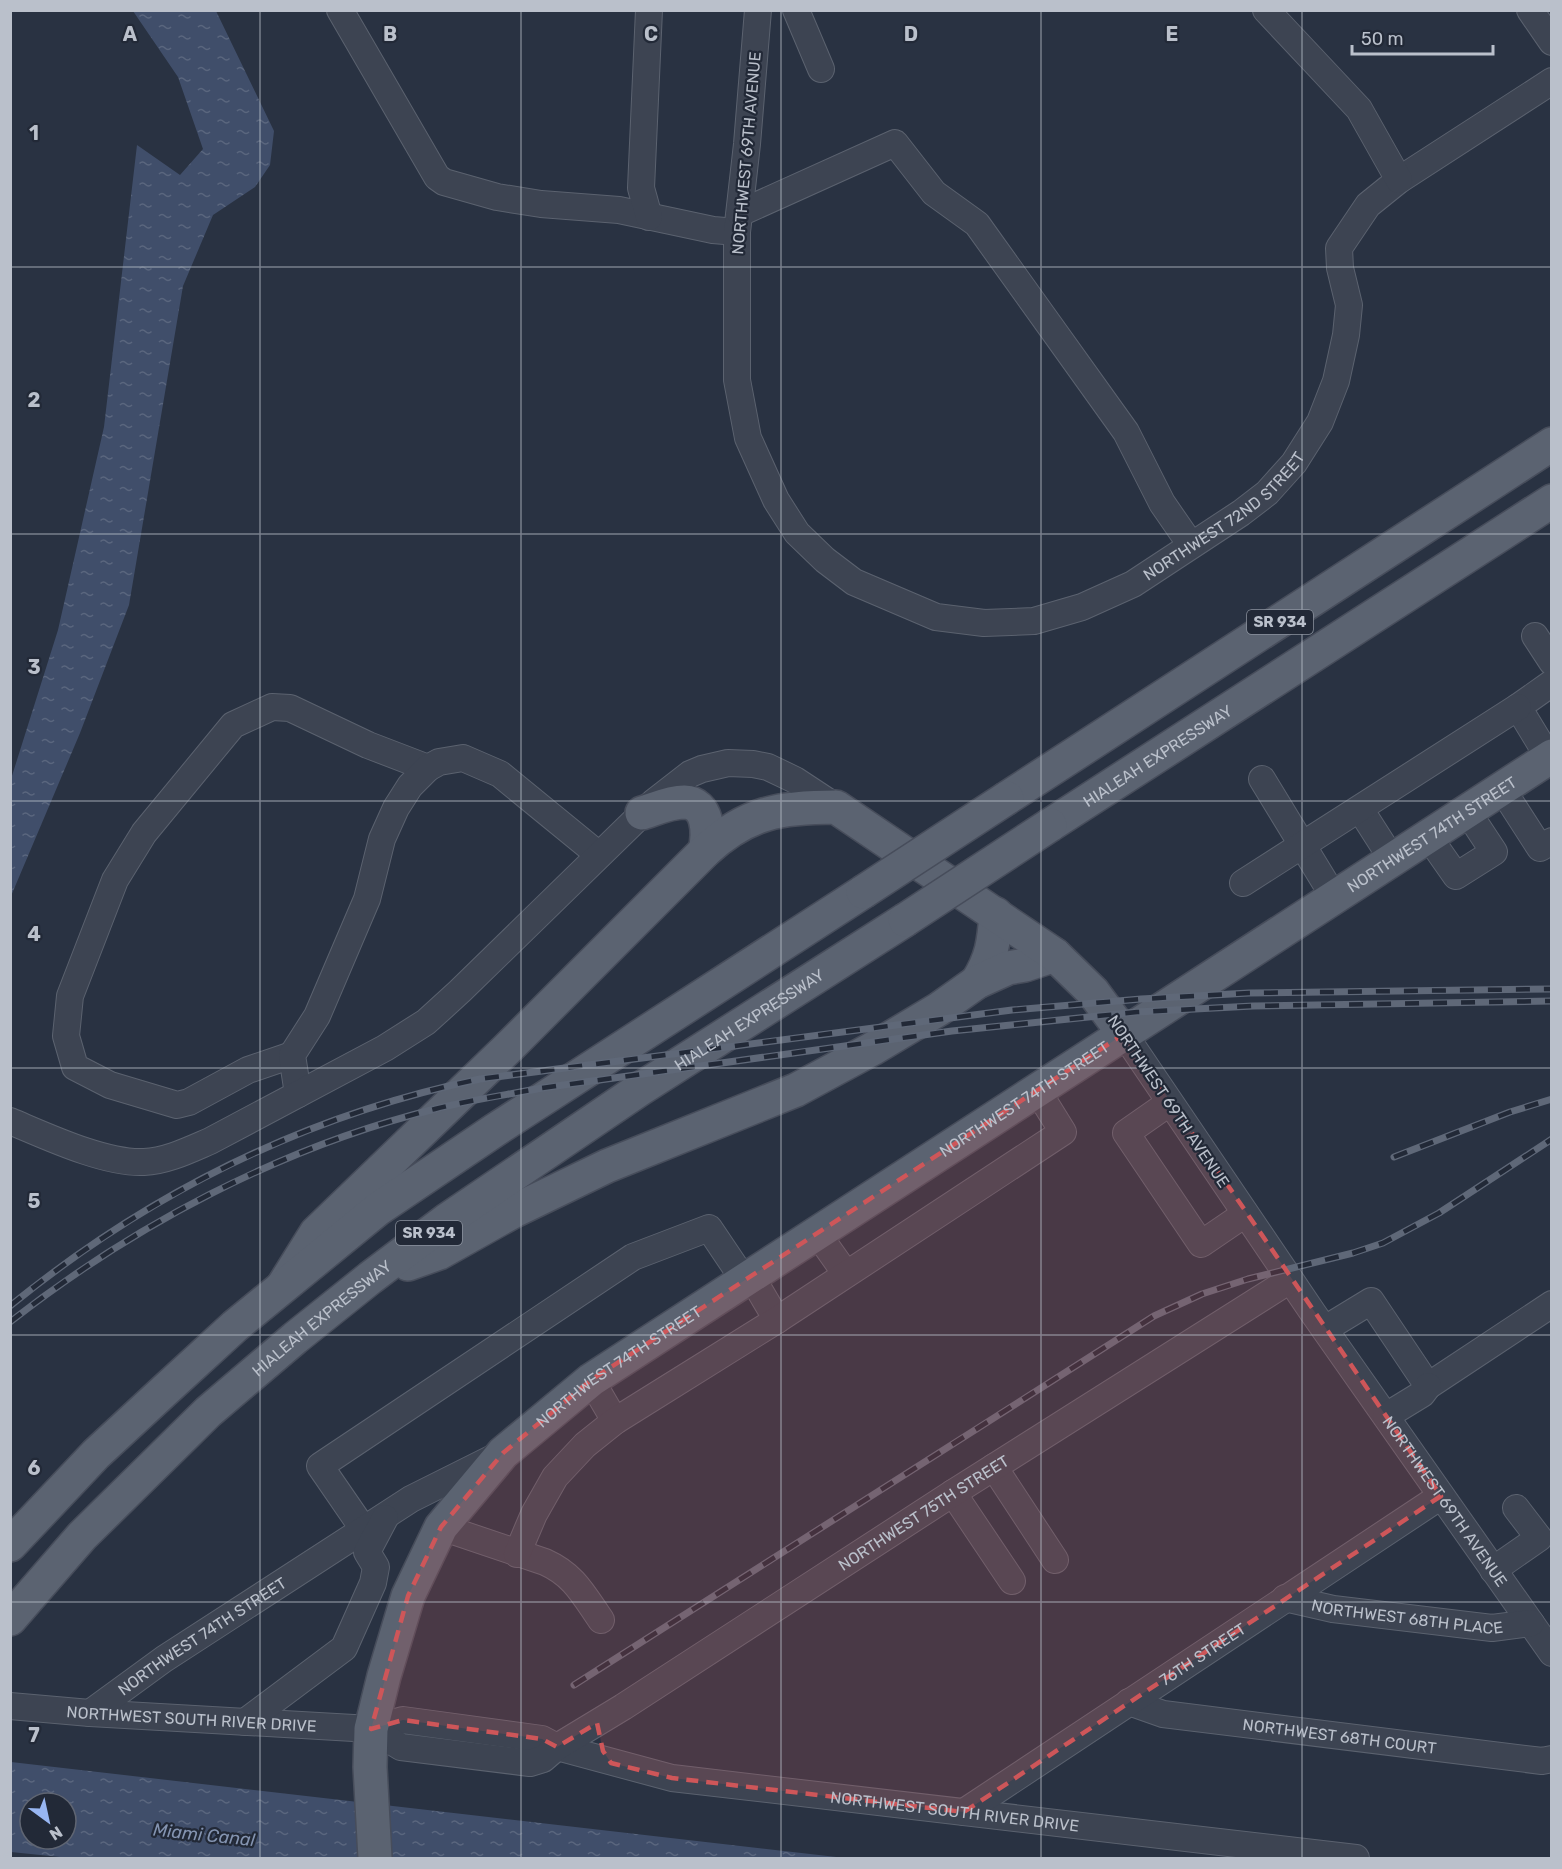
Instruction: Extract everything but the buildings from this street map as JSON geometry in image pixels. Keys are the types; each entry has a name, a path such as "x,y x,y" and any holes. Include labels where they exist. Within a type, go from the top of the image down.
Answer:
{"main road":[{"name":"SR 934","path":"10,1545 96,1454 227,1333 378,1209 495,1130 1551,444"},
{"name":"HIALEAH EXPRESSWAY","path":"10,1618 82,1536 208,1412 295,1338 447,1220 630,1096 1551,501"},
{"name":"NORTHWEST 74TH STREET","path":"375,1858 370,1767 371,1729 408,1596 441,1527 503,1453 591,1380 1550,757"},
{"path":"642,813 682,802 697,806 707,824 708,839 705,851"},
{"path":"284,1286 316,1233 506,1050 705,851 729,831 768,813 798,807 836,807"},
{"name":"NORTHWEST 69TH AVENUE","path":"836,807 1054,955 1093,992 1124,1034"},
{"path":"977,982 992,952 996,914"},
{"path":"370,1278 439,1253 514,1211 607,1166 796,1090 851,1062 939,1009 977,982 1008,968 1054,955"}],"street":[{"path":"340,10 437,177 444,182 497,197 541,204 619,210 713,230 738,222 895,143 934,193 977,224 1126,432 1162,503 1191,545"},
{"path":"649,10 641,188 649,216"},
{"name":"NORTHWEST 69TH AVENUE","path":"748,438 737,380 738,222 758,10"},
{"path":"796,10 821,69"},
{"path":"1266,10 1359,109 1399,180"},
{"path":"1530,10 1551,42"},
{"name":"NORTHWEST 72ND STREET","path":"748,438 776,501 797,533 825,560 854,582 936,617 984,623 1034,621 1082,607 1132,584 1241,513 1267,493 1294,463 1320,422 1336,381 1346,335 1348,305 1340,268 1339,248 1368,205 1399,180 1551,81"},
{"path":"1535,636 1551,662"},
{"path":"1243,883 1518,707 1551,683"},
{"path":"428,768 368,745 290,708 272,706 232,725 144,833 115,880 70,996 66,1036 75,1066 110,1085 177,1105 189,1102 248,1070 292,1055 317,1016 367,899 382,839 396,807 410,786 428,768 439,762 463,758 500,774 599,855"},
{"path":"1518,707 1550,757"},
{"name":"NORTHWEST 69TH AVENUE","path":"10,1121 98,1154 142,1162 163,1159 210,1141 385,1048 426,1022 642,813 669,788 690,774 728,763 753,764 782,772 836,807"},
{"path":"1262,779 1334,897"},
{"path":"1502,789 1540,848 1551,841"},
{"path":"1360,809 1392,859"},
{"path":"1428,836 1456,876 1494,852 1467,811"},
{"name":"NORTHWEST 69TH AVENUE","path":"1124,1034 1290,1280 1551,1653"},
{"path":"292,1055 298,1094"},
{"path":"517,1554 534,1514 555,1477 579,1451 615,1421 777,1320 1063,1132 1037,1090"},
{"path":"1169,1103 1126,1133 1201,1244 1245,1214"},
{"path":"364,1530 320,1466 633,1257 709,1228 777,1320"},
{"path":"817,1233 846,1274"},
{"name":"NORTHWEST 75TH STREET","path":"557,1747 1290,1280"},
{"path":"1325,1329 1371,1301 1428,1386"},
{"path":"1386,1416 1422,1394 1428,1386 1551,1304"},
{"path":"591,1380 615,1421"},
{"name":"NORTHWEST 74TH STREET","path":"90,1713 164,1659 411,1499 503,1453"},
{"path":"994,1467 1055,1560"},
{"path":"953,1493 1012,1581"},
{"name":"76TH STREET","path":"964,1812 1441,1496"},
{"path":"1493,1570 1539,1538 1516,1508"},
{"path":"245,1722 344,1648 374,1583 376,1567 367,1552 387,1515"},
{"path":"441,1527 561,1569 576,1582 601,1620"},
{"name":"NORTHWEST 68TH PLACE","path":"1285,1598 1333,1609 1492,1628 1531,1623"},
{"name":"NORTHWEST 68TH COURT","path":"1129,1702 1163,1714 1542,1761 1551,1759"},
{"name":"NORTHWEST SOUTH RIVER DRIVE","path":"10,1706 90,1713 371,1729 403,1720 542,1739 557,1747 672,1778 1356,1858"},
{"path":"601,1720 602,1748 611,1763"}],"highlighted area":[{"path":"1124,1034 1441,1496 964,1812 672,1778 611,1763 603,1751 597,1723 557,1747 542,1739 403,1720 371,1729 408,1596 441,1527 503,1453 591,1380"}],"water":[{"path":"133,11 216,11 274,131 270,165 255,187 213,215 183,286 129,605 80,733 11,896 11,779 58,630 104,427 137,145 180,175 203,149 178,77"},
{"name":"Miami Canal","path":"11,1762 845,1858 70,1858 11,1852"}],"railway":[{"path":"10,1306 117,1228 173,1194 232,1164 291,1137 353,1114 416,1094 480,1079 1012,1010 1141,999 1249,993 1552,989"},
{"path":"10,1322 107,1253 212,1193 321,1145 378,1125 461,1103 542,1088 952,1031 1137,1012 1253,1006 1552,1001"},
{"path":"1394,1157 1510,1112 1552,1099"},
{"path":"574,1685 1154,1316 1202,1294 1248,1279 1353,1253 1383,1243 1439,1213 1552,1139"}]}
